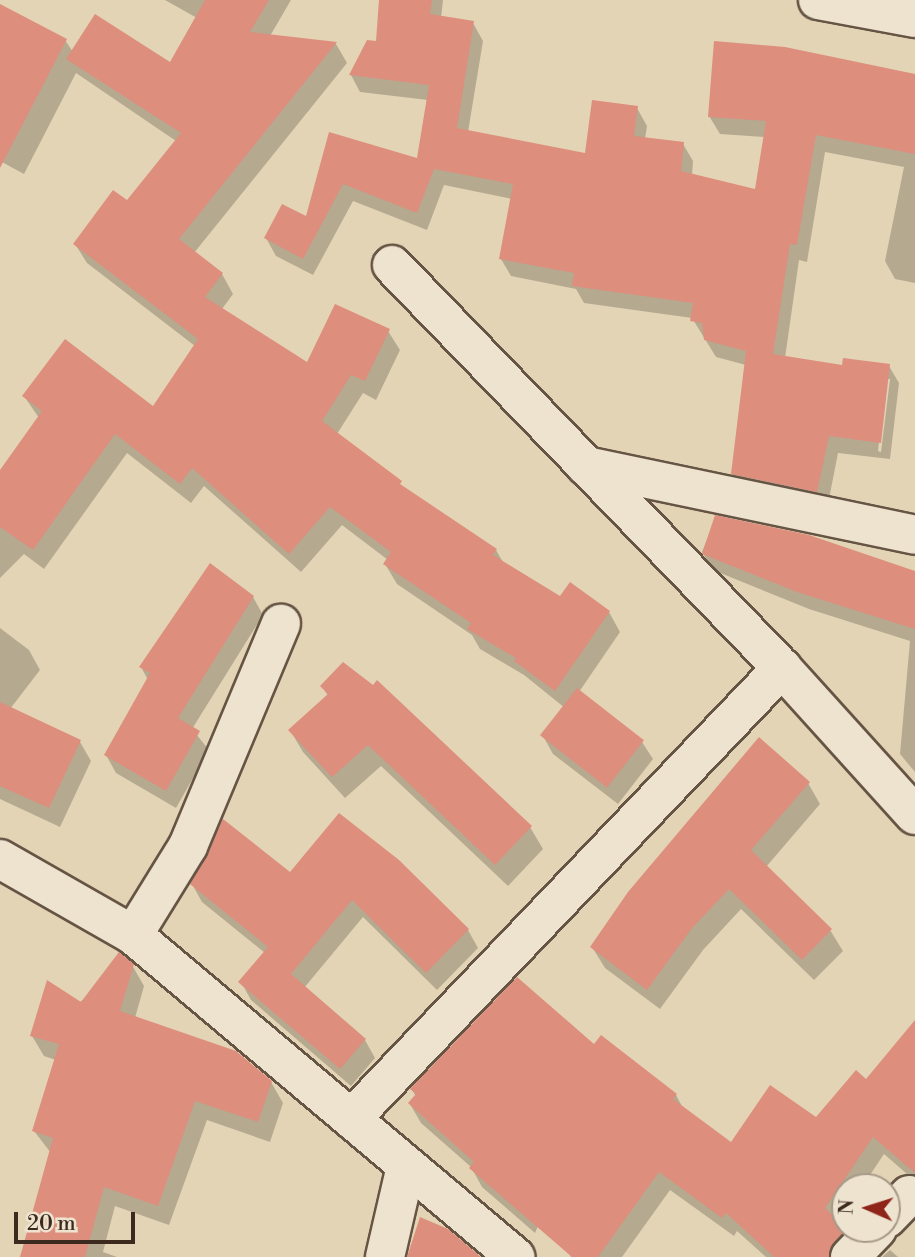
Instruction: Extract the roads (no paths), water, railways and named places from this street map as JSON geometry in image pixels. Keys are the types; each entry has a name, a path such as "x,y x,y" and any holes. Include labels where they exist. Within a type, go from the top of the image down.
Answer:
{"street":[{"path":"818,0 915,18"},
{"path":"392,265 782,668 915,815"},
{"path":"586,466 915,535"},
{"path":"133,935 188,846 281,624"},
{"path":"351,1119 782,668"},
{"path":"0,859 133,935 515,1257"},
{"path":"385,1257 405,1166"},
{"path":"850,1257 864,1243"}]}
